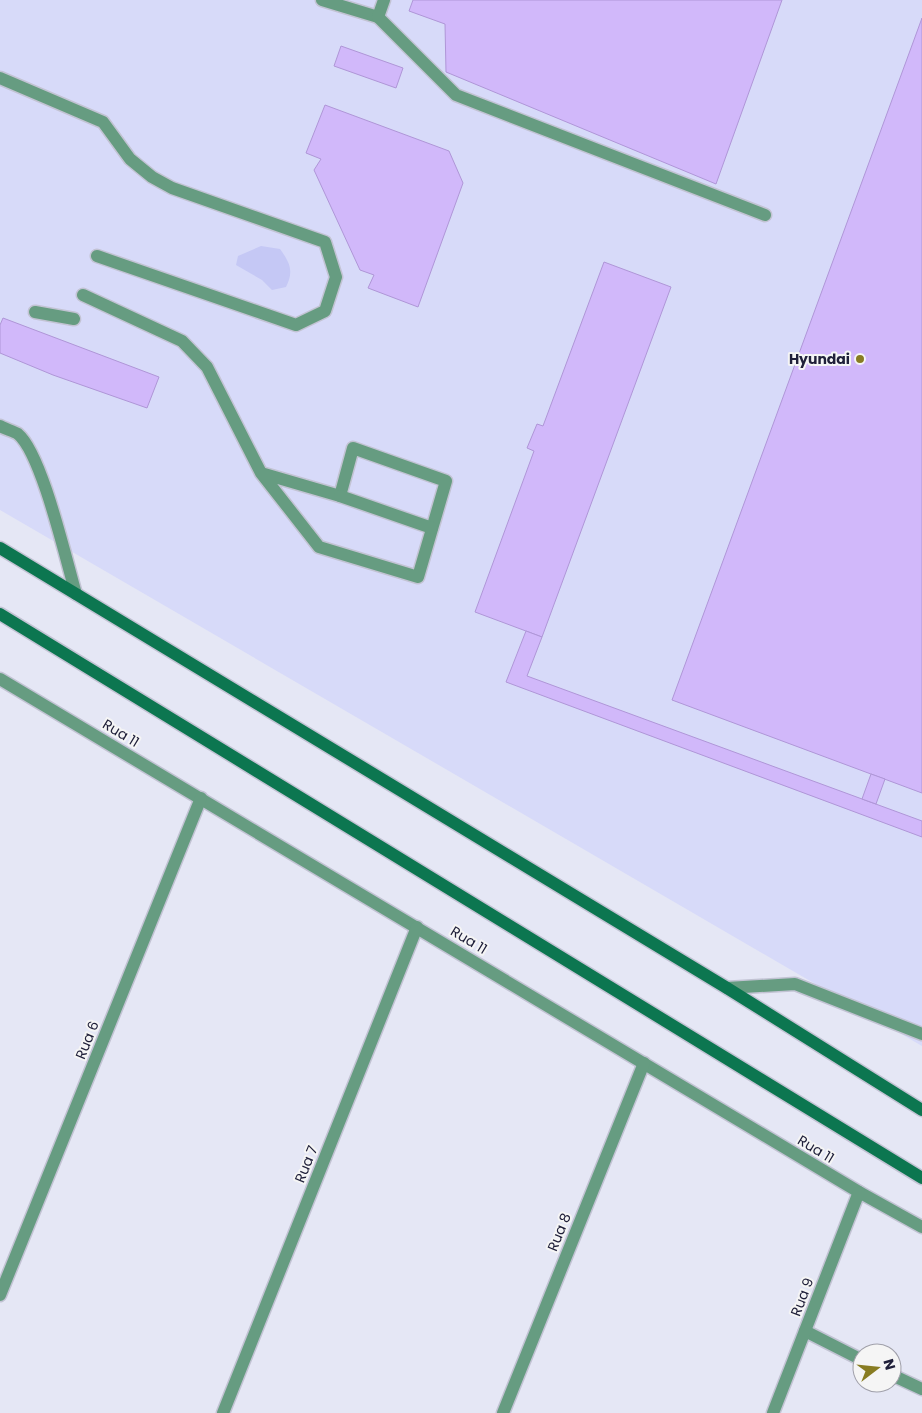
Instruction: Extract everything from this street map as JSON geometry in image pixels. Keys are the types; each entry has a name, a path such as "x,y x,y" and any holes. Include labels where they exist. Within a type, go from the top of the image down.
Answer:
{"main road":[{"path":"0,548 727,988 922,1110"},
{"path":"0,614 922,1178"}],"street":[{"path":"322,0 378,17 456,95 765,215"},
{"path":"378,17 384,0"},
{"path":"0,78 103,122 130,159 152,177 172,188 325,242 336,277 325,311 296,325 97,256"},
{"path":"83,295 182,341 207,366 261,473 320,547 418,577 446,481 353,448 340,496"},
{"path":"35,312 74,319"},
{"path":"0,426 18,434 32,456 46,488 76,594"},
{"path":"261,473 340,496 432,528"},
{"name":"Rua 11","path":"0,679 859,1192 922,1227"},
{"name":"Rua 6","path":"0,1294 201,798"},
{"name":"Rua 7","path":"223,1413 417,927"},
{"path":"727,988 795,984 922,1034"},
{"name":"Rua 8","path":"503,1413 644,1063"},
{"name":"Rua 9","path":"773,1413 859,1192"},
{"path":"805,1331 852,1355"},
{"path":"902,1379 922,1390"}],"shaded area":[{"path":"0,0 922,0 922,1046 0,510"},
{"path":"261,246 280,249 290,267 290,276 286,287 272,290 262,280 236,265 238,256"}],"building":[{"path":"413,0 782,0 716,184 446,72 445,24 409,11"},
{"name":"Hyundai","path":"922,18 922,793 672,700"},
{"path":"341,46 403,68 396,88 334,66"},
{"path":"325,105 449,151 463,183 418,307 368,288 374,275 360,270 314,170 321,159 306,153"},
{"path":"604,262 671,287 542,637 475,612 534,451 527,448 537,424 543,426"},
{"path":"3,318 159,377 147,408 53,375 0,353 0,325"},
{"path":"526,631 542,637 527,676 922,821 922,837 506,682"},
{"path":"871,774 885,779 876,804 862,799"}],"place":[{"name":"Hyundai","path":"860,359"}]}
